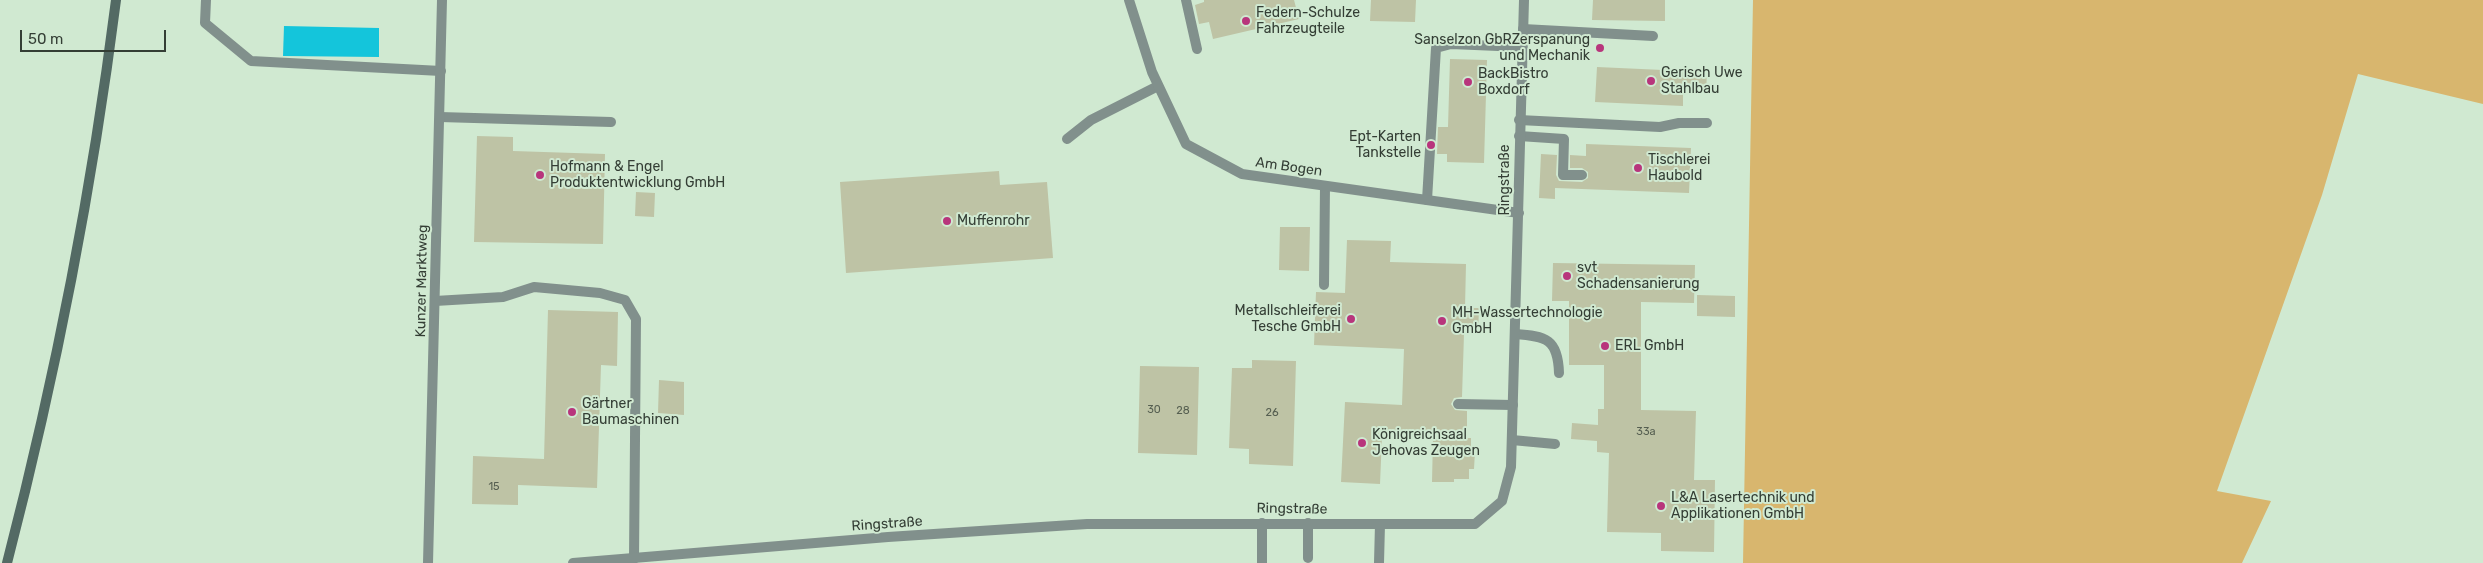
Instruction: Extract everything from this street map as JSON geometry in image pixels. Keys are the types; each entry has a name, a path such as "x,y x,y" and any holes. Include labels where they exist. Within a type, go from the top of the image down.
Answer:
{"main road":[{"path":"6,563 72,282 93,161 116,0"}],"street":[{"path":"206,0 205,23 251,62 441,71"},
{"name":"Kunzer Marktweg","path":"428,563 442,0"},
{"name":"Am Bogen","path":"1129,0 1152,72 1186,144 1242,174 1519,213"},
{"path":"1186,0 1196,49"},
{"name":"Ringstraße","path":"573,563 878,538 1087,524 1262,522 1308,524 1475,524 1502,501 1511,467 1519,213 1519,120 1524,0"},
{"path":"1523,29 1653,36"},
{"path":"1427,200 1436,48 1451,44 1522,47"},
{"path":"1067,139 1091,120 1158,86"},
{"path":"440,117 611,122"},
{"path":"1519,120 1660,127 1679,122 1707,123"},
{"path":"1519,136 1564,139 1563,175 1582,175"},
{"path":"1324,285 1325,186"},
{"path":"435,301 503,296 534,287 600,293 625,300 636,319 634,559"},
{"path":"1515,334 1541,336 1552,345 1559,357 1559,373"},
{"path":"1458,404 1513,406"},
{"path":"1512,440 1555,444"},
{"path":"1262,522 1262,563"},
{"path":"1308,524 1308,558"},
{"path":"1379,563 1380,524"}],"shaded area":[{"path":"1753,0 2483,0 2483,104 2358,74 2322,195 2217,491 2271,501 2242,563 1743,563"}],"water":[{"path":"284,26 379,28 379,57 283,56"}],"building":[{"name":"Federn-Schulze Fahrzeugteile","path":"1204,0 1294,0 1299,19 1213,39 1209,22 1199,24 1195,5 1204,2"},
{"path":"1371,0 1416,0 1415,22 1370,21"},
{"path":"1593,0 1665,0 1665,21 1592,20"},
{"path":"1450,59 1487,60 1484,163 1447,162 1447,154 1437,154 1438,127 1448,127"},
{"name":"Gerisch Uwe Stahlbau","path":"1597,67 1707,72 1706,92 1683,91 1683,106 1595,102"},
{"name":"Hofmann & Engel Produktentwicklung GmbH","path":"477,136 513,137 513,151 605,154 603,244 474,242"},
{"name":"Tischlerei Haubold","path":"1586,144 1691,148 1689,193 1555,188 1555,199 1539,198 1541,154 1557,155 1556,175 1559,181 1582,182 1588,178 1588,172 1582,168 1570,168 1570,155 1586,156"},
{"name":"Muffenrohr","path":"999,171 1000,185 1047,182 1053,258 846,273 840,182"},
{"path":"636,192 655,193 654,217 635,216"},
{"path":"1280,227 1310,227 1309,271 1279,270"},
{"path":"1347,240 1391,241 1390,262 1466,264 1465,308 1479,308 1478,334 1464,334 1462,397 1454,398 1451,404 1455,410 1467,411 1467,438 1471,438 1471,451 1475,451 1474,469 1469,469 1469,479 1454,479 1454,482 1432,482 1433,437 1382,436 1380,484 1341,482 1345,402 1402,405 1404,349 1314,345 1316,292 1345,293"},
{"path":"1553,263 1695,265 1694,303 1641,302 1641,410 1696,411 1694,480 1715,480 1714,552 1661,551 1661,533 1607,532 1609,453 1597,452 1597,441 1571,439 1572,423 1598,425 1598,409 1604,409 1604,365 1569,365 1569,301 1552,301"},
{"path":"1697,295 1735,296 1735,317 1697,316"},
{"name":"Gärtner Baumaschinen","path":"548,310 618,312 617,366 601,365 597,488 518,485 518,505 472,504 473,456 544,459"},
{"path":"1252,360 1296,361 1293,466 1249,464 1249,449 1229,448 1232,368 1252,368"},
{"path":"1140,366 1199,367 1197,455 1138,453"},
{"path":"659,380 684,382 684,415 658,413"}],"place":[{"name":"Federn-Schulze Fahrzeugteile","path":"1246,21"},
{"name":"Sanselzon GbRZerspanung und Mechanik","path":"1600,48"},
{"name":"Gerisch Uwe Stahlbau","path":"1651,81"},
{"name":"BackBistro Boxdorf","path":"1468,82"},
{"name":"Ept-Karten Tankstelle","path":"1431,145"},
{"name":"Tischlerei Haubold","path":"1638,168"},
{"name":"Hofmann & Engel Produktentwicklung GmbH","path":"540,175"},
{"name":"Muffenrohr","path":"947,221"},
{"name":"svt Schadensanierung","path":"1567,276"},
{"name":"Metallschleiferei Tesche GmbH","path":"1351,319"},
{"name":"MH-Wassertechnologie GmbH","path":"1442,321"},
{"name":"ERL GmbH","path":"1605,346"},
{"name":"Gärtner Baumaschinen","path":"572,412"},
{"name":"Königreichsaal Jehovas Zeugen","path":"1362,443"},
{"name":"L&A Lasertechnik und Applikationen GmbH","path":"1661,506"}]}
